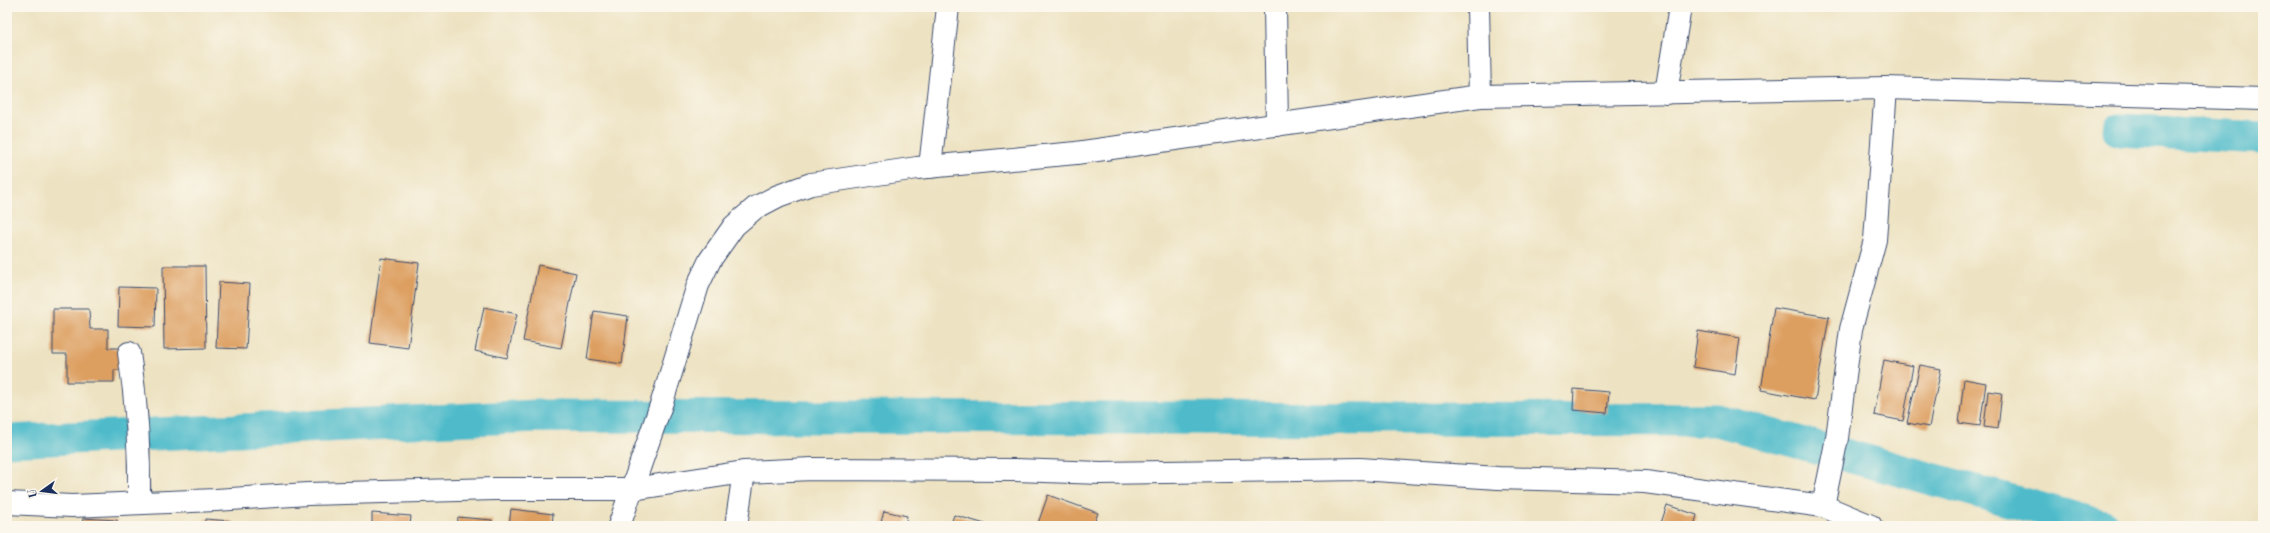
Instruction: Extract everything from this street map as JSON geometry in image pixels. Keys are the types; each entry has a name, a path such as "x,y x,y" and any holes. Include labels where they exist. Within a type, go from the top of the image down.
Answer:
{"street":[{"path":"930,167 948,7"},
{"path":"1275,7 1277,125"},
{"path":"1478,7 1480,96"},
{"path":"1666,93 1680,7"},
{"path":"1824,499 1836,438 1851,329 1875,240 1886,88"},
{"path":"619,526 662,402 698,285 710,260 734,226 755,208 778,196 811,184 930,167 1076,153 1480,96 1886,88 2263,99"},
{"path":"129,353 137,402 140,457 139,503"},
{"path":"7,502 72,506 308,494 495,489 633,489 744,472 812,469 1016,470 1101,473 1360,470 1498,478 1644,482 1824,499 1870,526"},
{"path":"736,526 744,472"}],"building":[{"path":"381,258 419,263 408,348 370,343"},
{"path":"538,265 576,273 561,348 523,341"},
{"path":"163,266 205,266 206,348 164,349"},
{"path":"219,282 250,284 246,349 216,348"},
{"path":"119,287 156,288 155,327 118,326"},
{"path":"484,307 517,314 507,358 475,351"},
{"path":"1774,308 1829,317 1815,400 1761,390"},
{"path":"53,309 89,309 90,329 108,329 108,348 121,348 121,370 114,370 114,382 67,382 67,354 53,354"},
{"path":"594,311 628,316 622,364 587,359"},
{"path":"1698,331 1740,338 1735,374 1693,367"},
{"path":"1884,360 1913,366 1903,421 1874,415"},
{"path":"1920,365 1941,369 1929,427 1907,423"},
{"path":"1964,379 1986,383 1980,426 1959,423"},
{"path":"1574,389 1609,392 1607,413 1573,410"},
{"path":"1988,391 2002,393 1998,429 1984,427"},
{"path":"1048,495 1098,513 1093,526 1037,526"},
{"path":"1667,505 1697,515 1694,526 1660,526"},
{"path":"511,509 553,514 552,526 509,526"},
{"path":"884,511 907,516 905,526 880,526"},
{"path":"372,513 411,516 410,526 372,526"},
{"path":"954,515 992,526 950,526"},
{"path":"458,517 492,520 492,526 457,526"},
{"path":"83,518 117,520 117,526 82,526"},
{"path":"205,519 231,521 231,526 205,526"}],"waterway":[{"path":"2119,130 2263,138"},
{"path":"7,441 537,416 1717,420 2103,526"}]}
